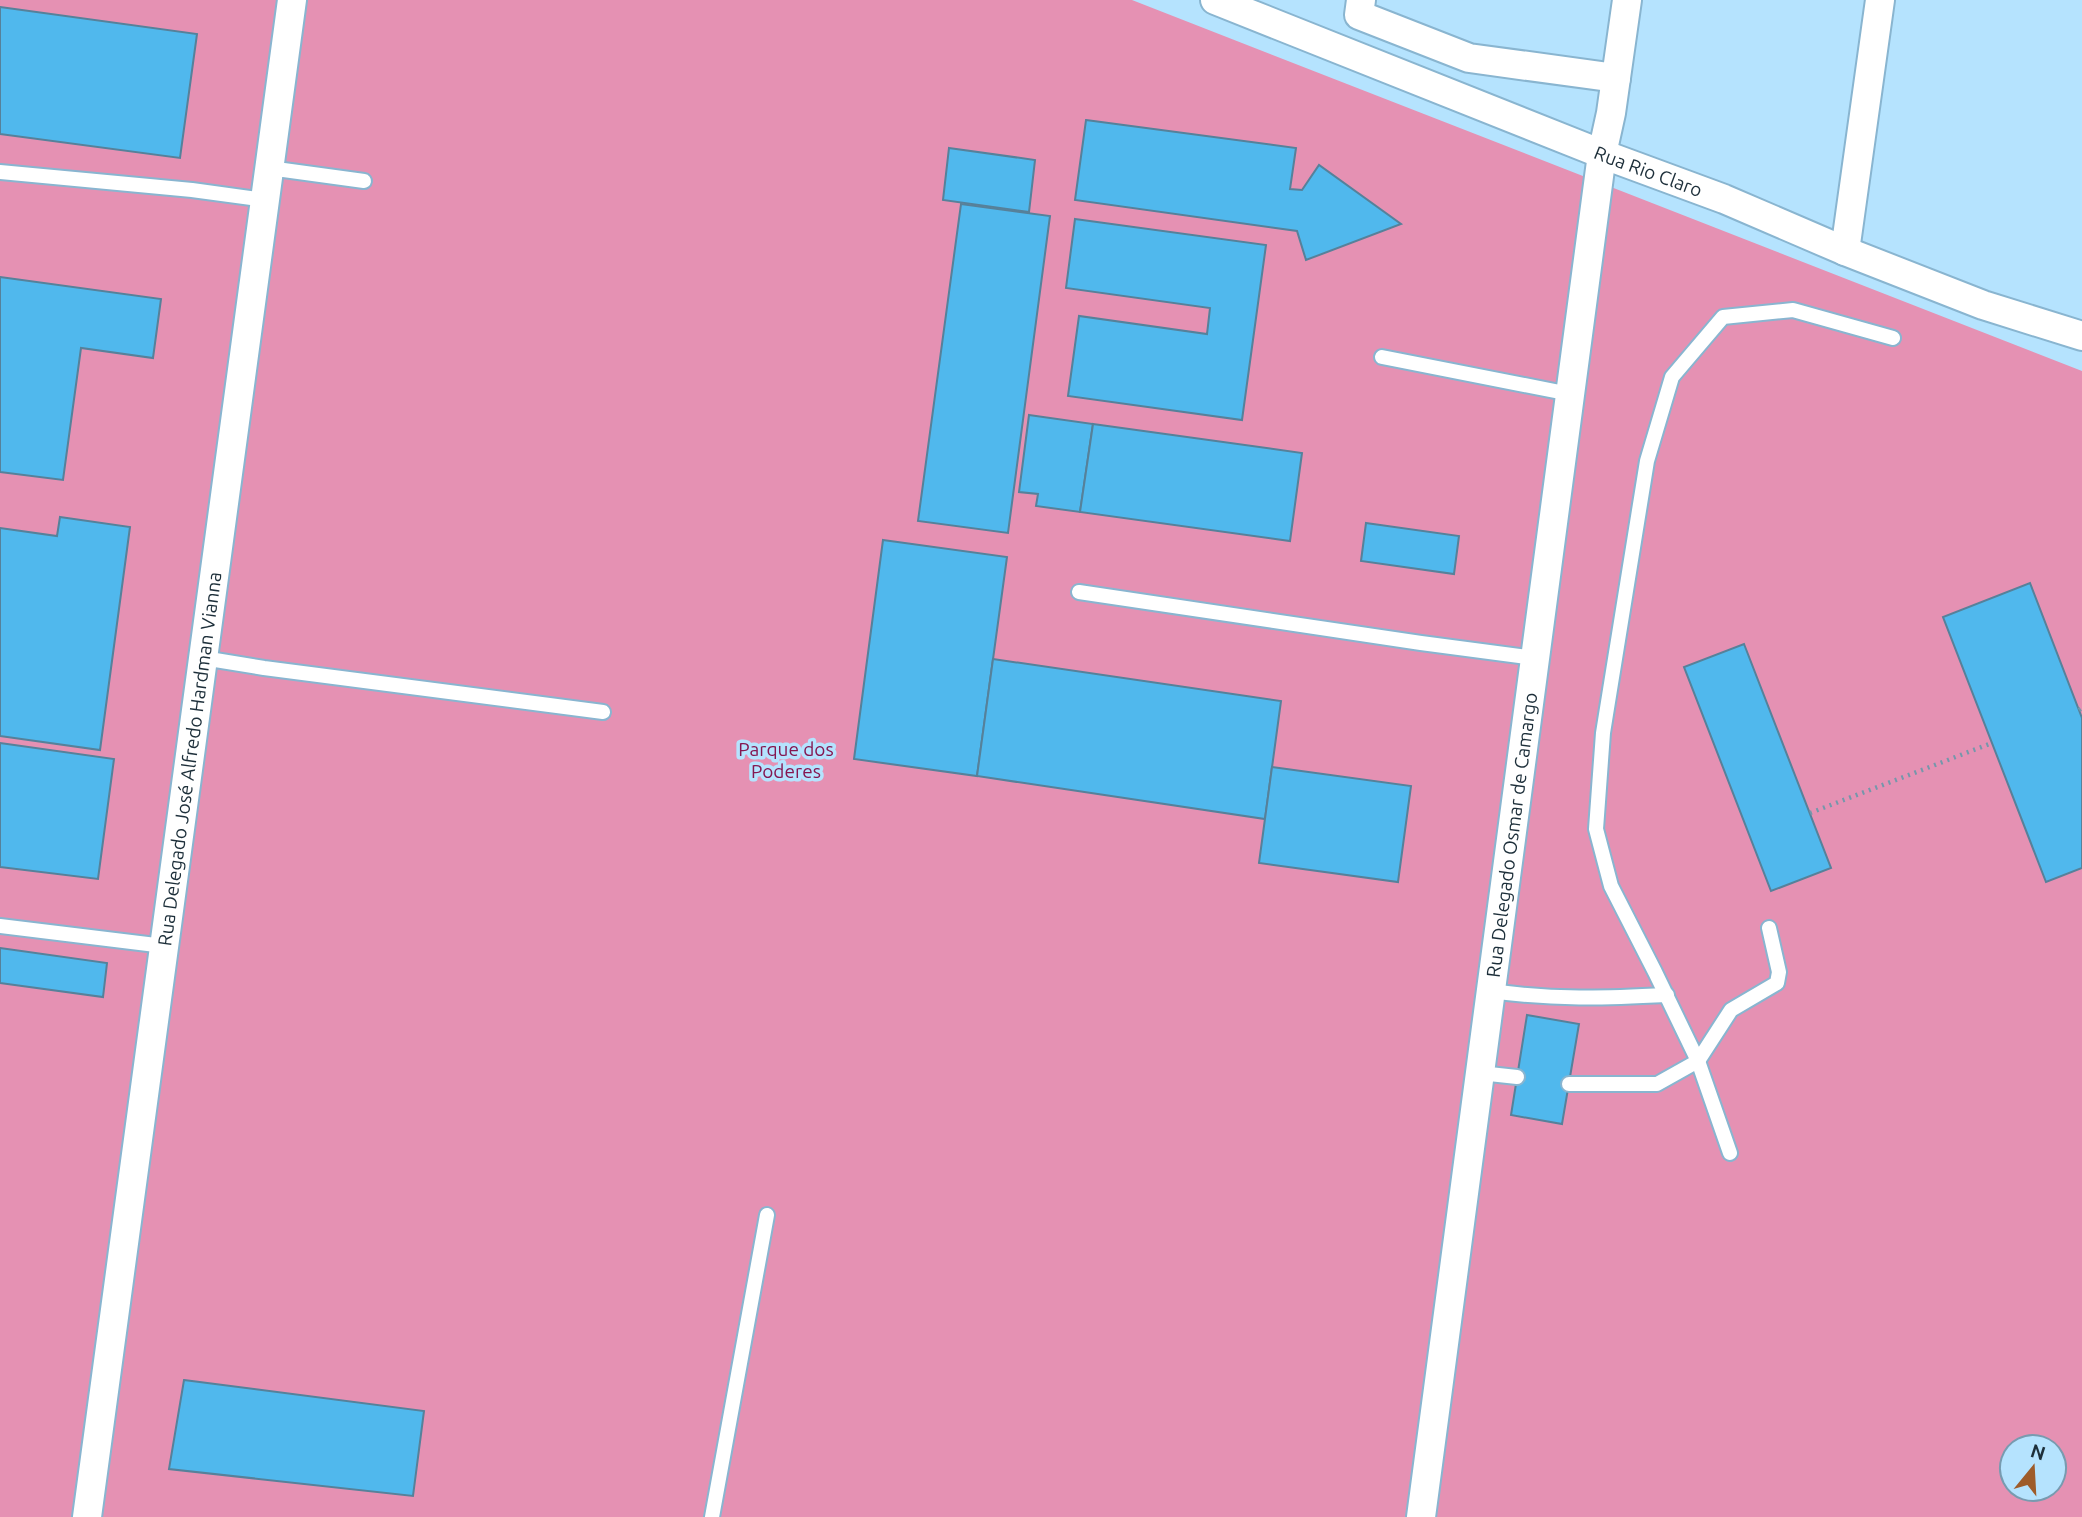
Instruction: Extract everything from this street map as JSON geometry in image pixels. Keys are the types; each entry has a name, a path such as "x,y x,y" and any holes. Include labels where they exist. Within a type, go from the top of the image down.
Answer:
{"street":[{"name":"Rua Delegado José Alfredo Hardman Vianna","path":"87,1517 292,0"},
{"name":"Rua Rio Claro","path":"1215,0 1602,154 1724,199 1845,251 1983,305 2082,336"},
{"path":"1361,0 1359,15 1469,58 1616,78"},
{"name":"Rua Delegado Osmar de Camargo","path":"1421,1517 1602,154 1627,0"},
{"path":"1845,251 1880,0"}],"lane":[{"path":"270,168 364,181"},
{"path":"0,172 192,190 265,200"},
{"path":"1730,1153 1698,1060 1611,886 1596,829 1603,733 1647,461 1672,377 1723,317 1793,310 1893,338"},
{"path":"1382,357 1570,394"},
{"path":"1079,592 1535,658"},
{"path":"203,658 603,712"},
{"path":"0,926 164,946"},
{"path":"1569,1084 1657,1084 1698,1060 1731,1010 1777,983 1779,972 1769,928"},
{"path":"1492,991 1584,999 1667,995"},
{"path":"1480,1073 1517,1077"},
{"path":"712,1517 767,1215"}],"path":[{"path":"1810,813 1992,743"}],"green space":[{"name":"Parque dos Poderes","path":"0,0 1132,0 2082,371 2082,1517 0,1517"}],"building":[{"path":"0,7 197,34 180,158 0,134"},
{"path":"1086,120 1296,148 1290,189 1302,190 1319,165 1401,224 1306,260 1297,231 1075,200"},
{"path":"949,148 1035,160 1029,212 943,200"},
{"path":"961,204 1050,216 1008,533 918,521"},
{"path":"1075,219 1266,245 1242,420 1068,396 1079,316 1207,334 1210,308 1066,288"},
{"path":"0,277 161,299 153,358 81,348 63,480 0,472"},
{"path":"1029,415 1093,424 1080,512 1036,506 1038,494 1019,492"},
{"path":"1093,424 1302,453 1290,541 1080,512"},
{"path":"60,517 130,527 100,750 0,736 0,528 57,536"},
{"path":"1366,523 1459,536 1454,574 1361,561"},
{"path":"883,540 1007,557 977,776 854,759"},
{"path":"2030,583 2082,718 2082,868 2046,882 1943,617"},
{"path":"1744,644 1831,868 1771,891 1684,667"},
{"path":"993,659 1281,701 1265,819 977,776"},
{"path":"0,743 114,759 98,879 0,867"},
{"path":"1272,767 1411,786 1398,882 1259,863"},
{"path":"0,948 107,963 103,997 0,983"},
{"path":"1527,1015 1579,1024 1562,1124 1511,1115"},
{"path":"184,1380 424,1411 413,1496 169,1469"}]}
